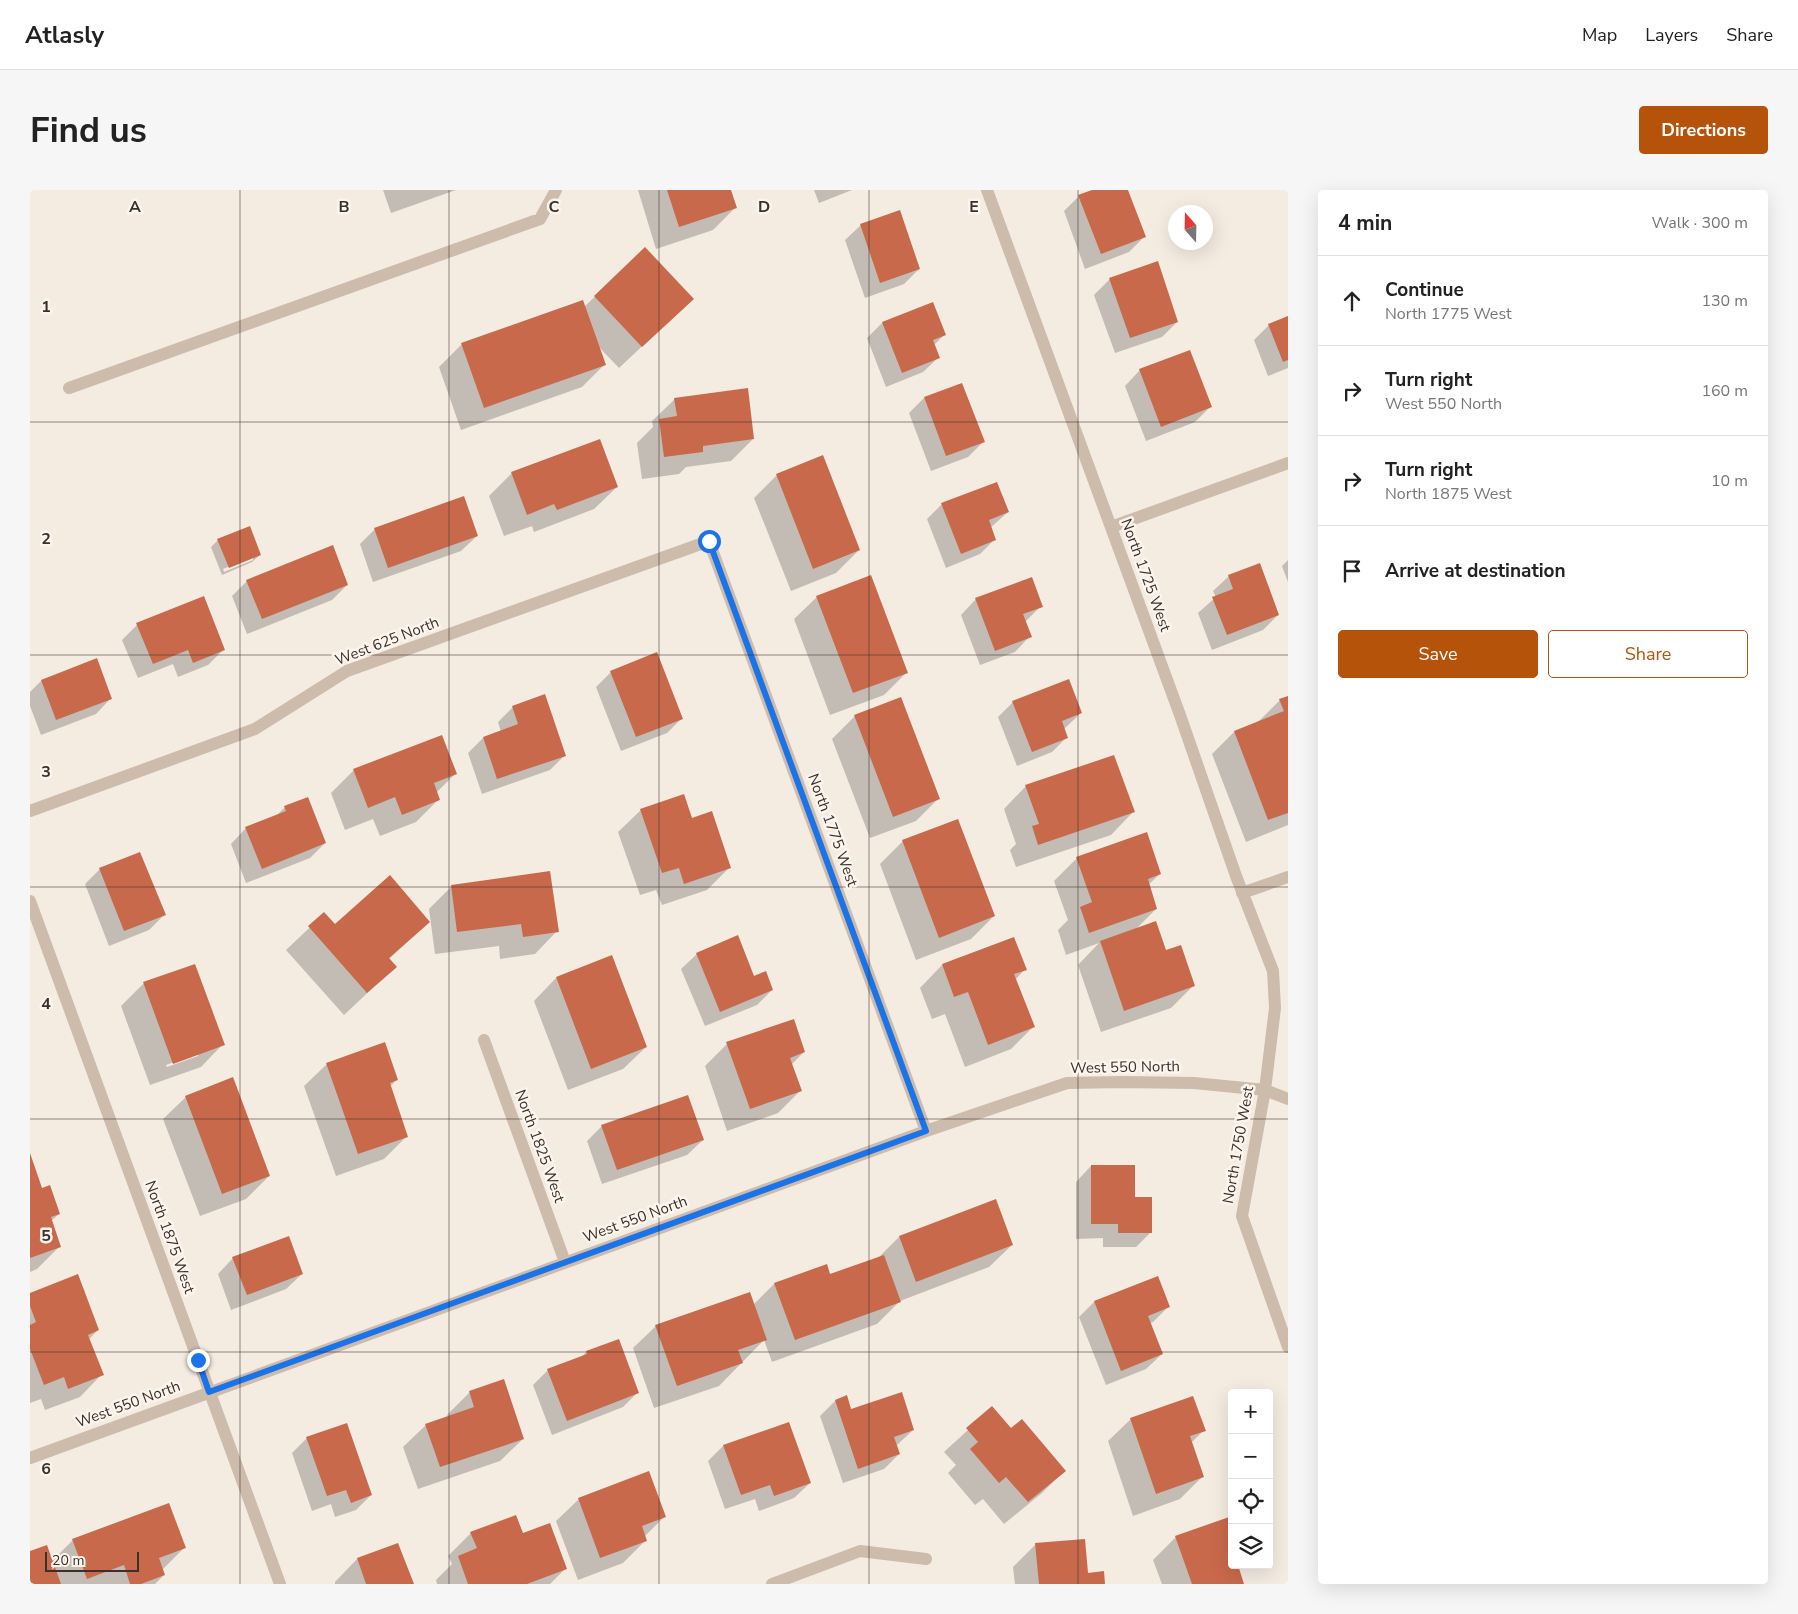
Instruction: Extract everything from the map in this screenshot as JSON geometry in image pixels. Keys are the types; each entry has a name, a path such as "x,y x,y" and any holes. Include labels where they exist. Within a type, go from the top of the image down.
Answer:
{"street":[{"path":"69,388 540,219 556,190"},
{"name":"North 1725 West","path":"987,190 1111,527 1242,893 1273,971"},
{"path":"1111,527 1288,463"},
{"name":"West 625 North","path":"30,811 255,729 346,671 709,541"},
{"name":"North 1775 West","path":"709,541 926,1131"},
{"path":"1242,893 1288,877"},
{"name":"North 1875 West","path":"30,901 280,1584"},
{"name":"North 1750 West","path":"1273,971 1275,1008 1265,1090 1242,1216 1288,1348"},
{"name":"North 1825 West","path":"484,1040 565,1262"},
{"name":"West 550 North","path":"30,1458 926,1131 1067,1084 1122,1082 1194,1083 1265,1090 1288,1099"},
{"path":"772,1584 860,1551 926,1559"}],"building":[{"path":"667,190 731,190 737,208 679,227"},
{"path":"1092,190 1128,190 1146,237 1101,254 1078,195"},
{"path":"900,210 920,269 880,283 860,224"},
{"path":"645,247 694,299 642,347 594,296"},
{"path":"1158,261 1178,322 1130,338 1109,278"},
{"path":"583,300 606,365 484,408 461,343"},
{"path":"933,302 946,335 933,340 940,358 902,373 882,322"},
{"path":"1288,316 1288,360 1283,362 1268,324"},
{"path":"1190,350 1212,407 1161,427 1139,369"},
{"path":"962,383 985,442 946,456 924,397"},
{"path":"748,388 754,439 703,446 703,452 664,457 659,419 677,416 674,398"},
{"path":"600,439 618,487 557,510 554,504 527,515 511,472"},
{"path":"823,455 860,550 813,569 776,474"},
{"path":"997,482 1009,512 989,520 996,540 961,554 941,503"},
{"path":"464,496 478,536 388,568 374,528"},
{"path":"250,526 261,555 229,568 217,539"},
{"path":"333,545 348,585 262,619 246,580"},
{"path":"1260,563 1279,615 1227,635 1212,597 1233,589 1228,575"},
{"path":"871,575 908,673 853,693 816,596"},
{"path":"1032,577 1043,607 1023,614 1032,637 995,651 975,598"},
{"path":"204,596 225,650 193,663 188,650 153,664 136,623"},
{"path":"657,652 683,719 636,737 610,671"},
{"path":"97,658 112,699 56,720 41,680"},
{"path":"1069,679 1082,713 1062,721 1068,738 1032,752 1012,701"},
{"path":"545,694 566,756 497,779 483,737 518,724 512,706"},
{"path":"1288,696 1288,813 1268,820 1234,731 1284,711 1279,699"},
{"path":"901,697 940,799 893,817 854,715"},
{"path":"442,735 457,774 434,783 440,800 402,815 395,797 368,808 353,769"},
{"path":"1114,755 1135,812 1038,845 1032,826 1039,824 1025,785"},
{"path":"684,794 692,818 712,811 731,868 684,884 679,868 662,873 640,809"},
{"path":"308,797 326,843 262,869 245,827 286,811 284,806"},
{"path":"958,819 995,916 939,938 902,840"},
{"path":"1147,832 1161,874 1148,879 1157,909 1089,933 1080,907 1092,902 1076,857"},
{"path":"140,852 166,915 124,931 99,868"},
{"path":"550,871 559,932 523,937 521,924 457,932 451,885"},
{"path":"390,875 430,922 389,958 397,967 367,993 308,926 324,912 335,924"},
{"path":"1156,921 1166,950 1181,945 1195,986 1124,1011 1100,941"},
{"path":"738,935 754,976 766,971 773,990 720,1012 696,953"},
{"path":"1014,937 1027,970 1014,974 1035,1027 988,1045 968,992 954,997 942,964"},
{"path":"612,955 647,1047 591,1069 556,977"},
{"path":"195,964 225,1045 173,1064 143,982"},
{"path":"794,1019 805,1052 790,1058 802,1091 750,1109 726,1042"},
{"path":"385,1042 398,1080 390,1083 408,1137 358,1154 326,1063"},
{"path":"233,1077 270,1176 222,1194 185,1096"},
{"path":"688,1095 704,1140 617,1170 601,1125"},
{"path":"30,1153 42,1188 50,1185 60,1214 51,1217 61,1247 30,1258"},
{"path":"1091,1165 1135,1165 1135,1197 1152,1197 1152,1233 1118,1233 1118,1224 1091,1224"},
{"path":"996,1199 1013,1245 916,1282 899,1236"},
{"path":"289,1236 303,1274 247,1295 232,1257"},
{"path":"884,1255 901,1302 795,1340 774,1283 827,1264 830,1274"},
{"path":"78,1274 99,1330 88,1335 104,1375 68,1389 64,1377 44,1385 30,1349 30,1325 36,1322 30,1306 30,1293"},
{"path":"1158,1276 1170,1307 1148,1316 1163,1354 1121,1371 1094,1301"},
{"path":"750,1292 767,1340 738,1350 743,1363 677,1386 655,1325"},
{"path":"619,1339 639,1393 567,1421 547,1369 587,1354 586,1351"},
{"path":"504,1379 524,1439 440,1467 425,1424 474,1407 469,1391"},
{"path":"902,1392 914,1430 894,1437 900,1454 858,1469 835,1400 847,1395 851,1409"},
{"path":"1193,1396 1206,1431 1190,1436 1204,1477 1156,1494 1130,1418"},
{"path":"992,1406 1011,1428 1022,1419 1066,1471 1028,1502 1006,1477 999,1483 970,1449 978,1442 966,1428"},
{"path":"789,1422 811,1483 774,1496 770,1485 741,1495 723,1445"},
{"path":"347,1423 372,1495 351,1503 346,1490 327,1496 306,1437"},
{"path":"649,1471 666,1517 642,1526 647,1541 600,1558 578,1498"},
{"path":"169,1503 186,1548 159,1558 165,1575 141,1584 130,1584 124,1565 87,1579 72,1539"},
{"path":"516,1515 523,1533 550,1523 567,1569 527,1584 468,1584 458,1556 477,1548 470,1532"},
{"path":"1228,1517 1228,1569 1239,1569 1244,1584 1192,1584 1175,1536"},
{"path":"1085,1539 1088,1573 1104,1571 1105,1584 1039,1584 1035,1543"},
{"path":"398,1543 414,1584 366,1584 357,1558"},
{"path":"47,1545 61,1584 30,1584 30,1551"}],"route":[{"path":"198,1360 209,1392 926,1131 709,541"}]}
